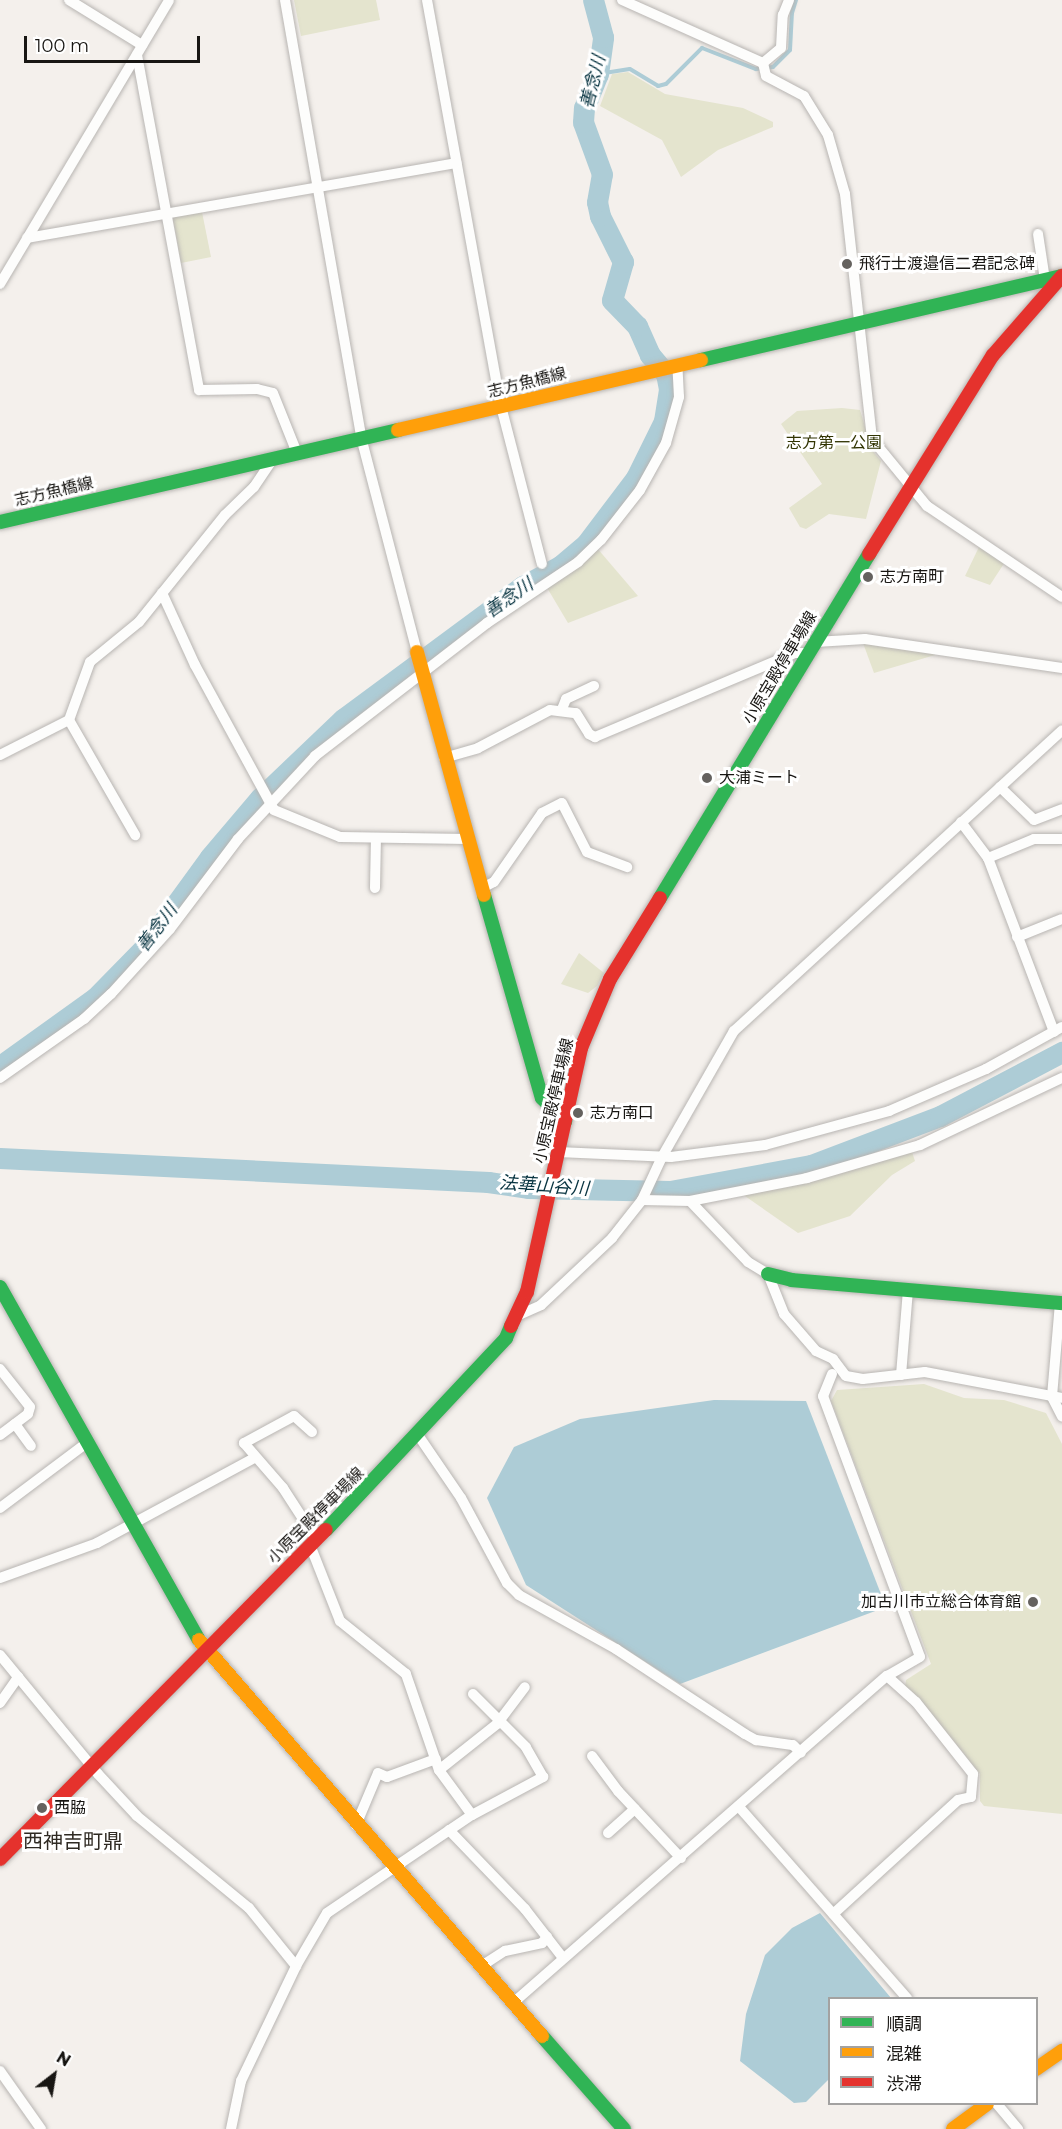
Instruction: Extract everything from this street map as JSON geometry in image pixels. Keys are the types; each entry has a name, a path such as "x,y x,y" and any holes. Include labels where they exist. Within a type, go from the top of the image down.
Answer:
{"main road":[{"name":"志方魚橋線","path":"0,522 272,460 647,370 857,326 1062,276"},
{"name":"小原宝殿停車場線","path":"0,1859 418,1435 478,1372 519,1315 550,1193 581,1048 610,979 909,486 993,355 1062,276"},
{"path":"417,652 444,758 542,1098 564,1121"},
{"path":"768,1274 792,1280 1061,1303"},
{"path":"0,1287 206,1648 392,1867 624,2129"},
{"path":"1038,2068 1062,2051"},
{"path":"953,2129 984,2105"}],"street":[{"path":"69,0 142,45"},
{"path":"0,284 169,0"},
{"path":"285,0 361,437 417,652"},
{"path":"427,0 501,406 542,564"},
{"path":"622,0 763,63"},
{"path":"763,63 781,48 783,15 789,0"},
{"path":"137,56 169,214 199,390 257,389 273,393 297,453"},
{"path":"763,63 766,76 804,96 828,135 845,194 857,326 872,438 909,486 958,530 1062,597"},
{"path":"27,238 456,163"},
{"path":"1038,234 1045,280"},
{"path":"0,1078 84,1019 119,986 170,929 270,802 340,734 487,623 579,562 614,524 651,473 666,443 679,397 673,365"},
{"path":"0,755 69,720 90,662 130,631 225,516 254,487 272,460"},
{"path":"162,593 195,665 260,782 273,810 340,837 467,839"},
{"path":"444,758 478,748 543,712 562,709 576,713 589,734 595,737 795,653 812,647 865,639 1062,668"},
{"path":"562,709 566,699 594,686"},
{"path":"69,720 135,835"},
{"path":"519,1315 542,1305 612,1238 642,1200 662,1157 734,1030 1062,730"},
{"path":"1000,787 1034,820 1062,809"},
{"path":"482,888 494,882 542,813 561,803 587,852 627,867"},
{"path":"557,1156 662,1157 765,1145 879,1114 986,1069 1058,1030 1017,938 988,858 961,822"},
{"path":"375,888 376,838"},
{"path":"988,858 1034,839 1062,839"},
{"path":"1017,938 1062,919"},
{"path":"642,1200 690,1201 807,1178 920,1145 1062,1078"},
{"path":"690,1201 748,1263 768,1274 783,1314 816,1351 832,1359 846,1376 863,1379 925,1372 1057,1398"},
{"path":"901,1375 908,1290"},
{"path":"1061,1303 1057,1398 1062,1417"},
{"path":"0,1369 30,1407 28,1414 0,1435"},
{"path":"513,2003 740,1809 887,1676 920,1657 823,1396 832,1374"},
{"path":"312,1432 294,1416 244,1443 254,1458 283,1488 313,1542 340,1621 406,1674 437,1764 472,1815"},
{"path":"15,1424 31,1446"},
{"path":"418,1435 461,1498 494,1553 507,1583 519,1595 616,1649 745,1734 756,1740 793,1745 801,1752"},
{"path":"0,1508 88,1442"},
{"path":"0,1578 97,1543 254,1458"},
{"path":"0,1655 92,1766 153,1831 249,1908 297,1966"},
{"path":"833,1914 958,1800 971,1797 974,1774 916,1702 887,1676"},
{"path":"0,1703 18,1677"},
{"path":"356,1825 378,1773 387,1777 437,1764 501,1720 525,1687"},
{"path":"231,2129 241,2081 297,1966 327,1913 472,1815 543,1777 526,1747 473,1694"},
{"path":"592,1756 635,1809 681,1858"},
{"path":"608,1833 635,1809"},
{"path":"740,1809 906,1997"},
{"path":"449,1830 547,1937 563,1958"},
{"path":"480,1967 505,1951 542,1942 547,1937"},
{"path":"2,2077 41,2129"},
{"path":"999,2105 1018,2129"}],"green space":[{"path":"294,0 376,0 380,20 301,36"},
{"path":"628,72 665,94 743,108 773,122 773,127 718,150 681,177 662,140 600,106 612,74"},
{"path":"202,212 211,257 181,263 173,219 176,215"},
{"name":"志方第一公園","path":"842,408 860,410 872,450 881,461 866,519 829,514 806,529 800,527 789,508 822,484 781,424 797,411"},
{"path":"979,547 1005,562 990,585 965,576"},
{"path":"597,548 638,596 568,623 546,586"},
{"path":"863,643 934,651 935,655 874,673"},
{"path":"579,953 604,973 597,986 588,993 561,984"},
{"path":"912,1152 915,1161 892,1175 850,1216 798,1233 742,1194"},
{"name":"加古川市立総合体育館","path":"924,1384 964,1398 1004,1400 1046,1413 1062,1444 1062,1814 984,1806 980,1801 980,1774 919,1698 905,1687 906,1680 931,1664 831,1401 837,1390"}],"water":[{"path":"714,1400 806,1401 886,1607 680,1684 526,1585 487,1498 514,1447 580,1419"},
{"path":"820,1913 890,1997 828,1997 828,2080 806,2102 794,2103 740,2061 746,2014 765,1955 792,1928"}],"waterway":[{"name":"善念川","path":"0,1066 95,998 144,948 210,857 260,798 343,719 523,586 560,566 586,544 636,478 664,421 669,389 666,374 650,355 637,326 612,300 623,262 600,216 597,202 602,174 583,122 584,108 598,74 603,37 593,0"},
{"path":"598,74 630,69 658,86 666,84 702,48 756,69 773,67 790,50 792,13 796,0"},
{"name":"法華山谷川","path":"0,1158 488,1182 528,1188 670,1191 811,1165 940,1116 1062,1052"}],"traffic: fast":[{"path":"701,360 1062,276"},
{"path":"0,522 398,430"},
{"path":"660,898 869,554"},
{"path":"484,895 542,1098 565,1121"},
{"path":"768,1274 792,1280 1062,1303"},
{"path":"0,1287 199,1640"},
{"path":"326,1530 506,1338 511,1326"},
{"path":"542,2036 624,2129"}],"traffic: slow":[{"path":"398,430 701,360"},
{"path":"417,652 484,895"},
{"path":"199,1640 542,2036"},
{"path":"1038,2068 1062,2051"},
{"path":"953,2129 986,2105"}],"traffic: jam":[{"path":"869,554 993,355 1062,276"},
{"path":"511,1326 527,1292 581,1048 610,979 660,898"},
{"path":"0,1859 326,1530"}],"place":[{"name":"飛行士渡邉信二君記念碑","path":"847,264"},
{"name":"志方南町","path":"868,577"},
{"name":"大浦ミート","path":"707,778"},
{"name":"志方南口","path":"578,1113"},
{"name":"加古川市立総合体育館","path":"1033,1602"},
{"name":"西脇","path":"42,1808"}],"district":[{"name":"西神吉町鼎","path":"73,1841"}]}
